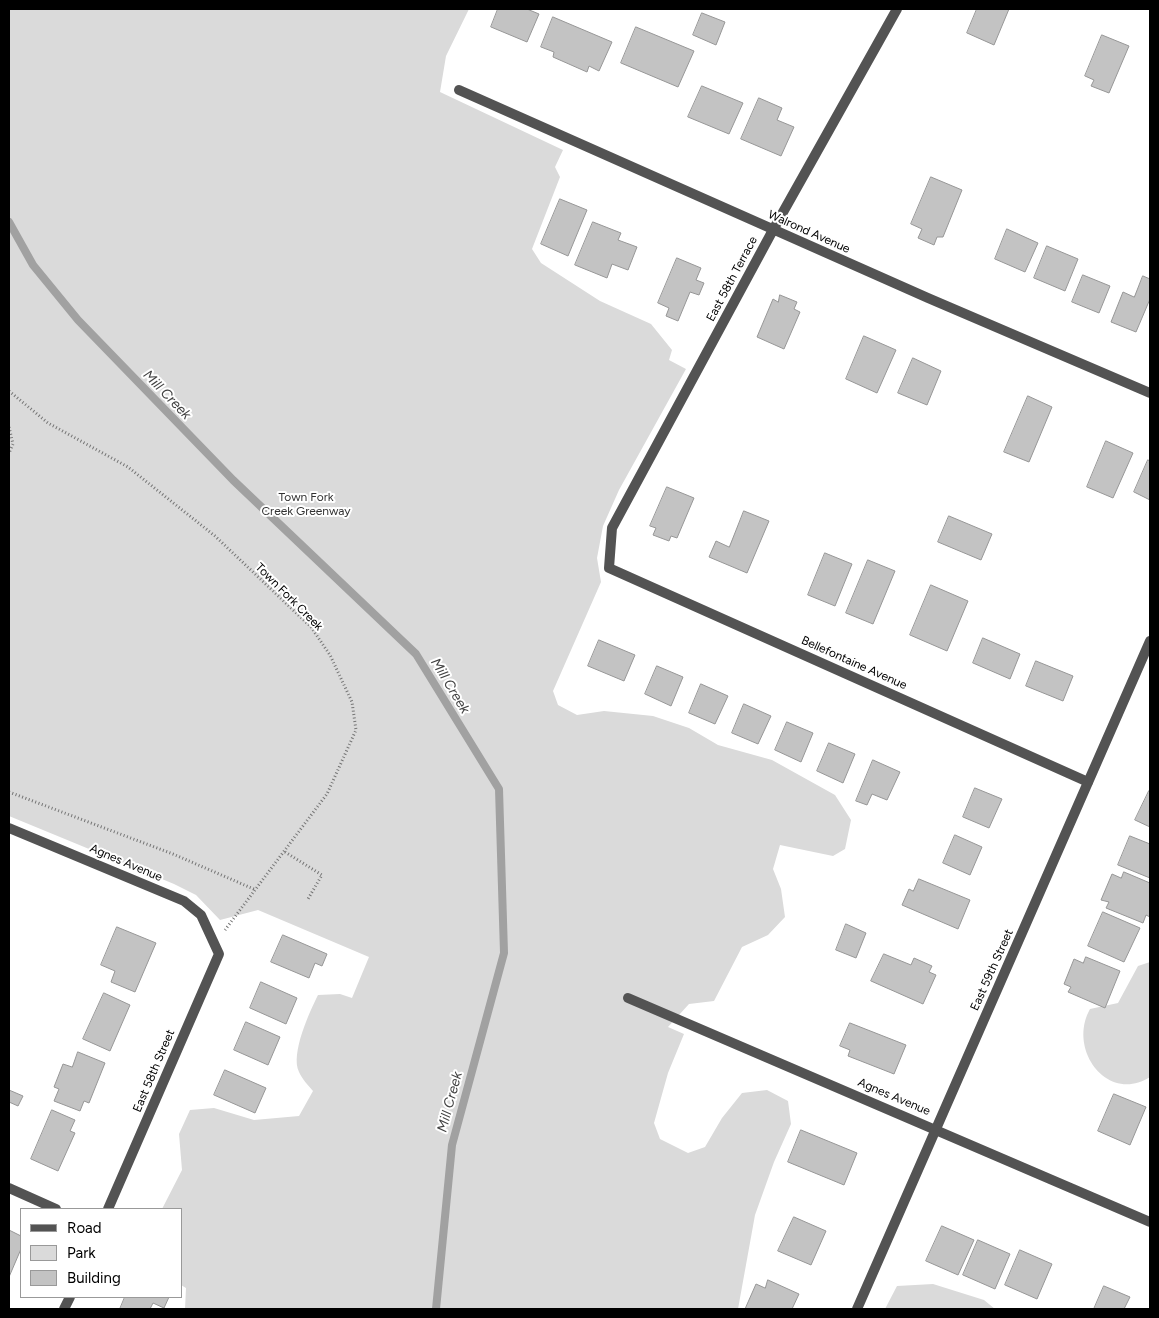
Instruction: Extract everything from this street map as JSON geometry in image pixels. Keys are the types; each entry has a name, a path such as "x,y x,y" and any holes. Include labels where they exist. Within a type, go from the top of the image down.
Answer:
{"street":[{"name":"East 58th Terrace","path":"609,568 612,528 773,230 897,9"},
{"name":"Walrond Avenue","path":"459,90 773,230 1150,393"},
{"name":"Bellefontaine Avenue","path":"609,568 1088,782"},
{"name":"East 59th Street","path":"858,1309 1150,641"},
{"name":"Agnes Avenue","path":"9,828 184,901 201,915 214,944"},
{"name":"East 58th Street","path":"108,1208 219,954 214,944"},
{"name":"Agnes Avenue","path":"628,998 1150,1222"},
{"path":"9,1188 54,1208"}],"path":[{"name":"Town Fork Creek","path":"9,391 48,423 128,466 208,530 311,627 330,655 352,702 356,730 328,794 214,944"},
{"path":"9,427 13,444 9,454"},
{"path":"9,792 173,854 256,890"},
{"path":"285,852 322,875 308,899"}],"green space":[{"name":"Town Fork Creek Greenway","path":"9,9 469,9 446,56 440,92 563,150 555,167 560,177 532,249 541,263 600,301 651,324 672,350 669,360 686,369 619,490 603,526 597,558 601,582 553,691 558,705 577,715 604,711 653,716 689,728 718,745 772,760 835,795 851,820 845,849 833,856 780,845 773,869 781,889 785,917 768,935 742,947 714,1001 689,1004 668,1027 684,1034 668,1073 654,1123 660,1139 688,1153 705,1147 722,1118 742,1093 767,1090 788,1101 791,1124 774,1162 755,1215 738,1309 185,1309 186,1288 182,1286 182,1208 163,1208 182,1170 179,1134 190,1110 214,1108 254,1120 299,1116 313,1091 299,1072 297,1064 299,1044 310,1011 318,995 340,994 352,998 369,957 258,910 220,920 196,895 174,884 9,816"},
{"path":"1150,962 1150,1077 1134,1084 1120,1084 1106,1078 1088,1056 1084,1041 1084,1025 1090,1009 1118,1003 1138,966"},
{"path":"933,1284 984,1300 995,1309 885,1309 897,1286"}],"building":[{"path":"498,9 527,9 539,14 527,42 491,27"},
{"path":"977,9 1009,9 994,45 967,33"},
{"path":"702,13 725,22 716,45 693,35"},
{"path":"553,17 612,42 599,71 589,66 587,72 553,57 554,52 541,47"},
{"path":"636,27 694,51 678,87 621,63"},
{"path":"1102,35 1129,46 1109,93 1091,86 1094,80 1085,76"},
{"path":"702,86 743,103 729,134 688,117"},
{"path":"759,98 782,108 777,120 794,127 781,156 741,139"},
{"path":"931,177 962,190 943,237 937,237 934,245 918,238 922,229 911,224"},
{"path":"560,199 587,210 568,256 541,244"},
{"path":"593,222 621,233 618,240 637,247 628,270 612,264 607,278 575,265"},
{"path":"1007,229 1038,243 1025,272 995,259"},
{"path":"1047,246 1078,259 1065,291 1034,278"},
{"path":"677,258 701,268 696,280 704,283 699,295 690,292 678,321 666,316 669,308 658,303"},
{"path":"1083,275 1110,286 1099,313 1072,302"},
{"path":"1143,276 1150,279 1150,299 1136,332 1111,322 1123,292 1134,297"},
{"path":"780,295 797,302 794,309 800,312 784,349 757,337 773,299 778,302"},
{"path":"864,336 896,350 877,393 846,379"},
{"path":"913,358 941,371 927,405 898,393"},
{"path":"1028,396 1052,407 1029,462 1004,452"},
{"path":"1106,441 1133,453 1113,498 1087,487"},
{"path":"1148,460 1150,461 1150,500 1134,492"},
{"path":"667,487 694,498 677,538 671,536 669,541 653,535 656,528 650,526"},
{"path":"744,511 769,521 747,573 709,557 716,541 729,547"},
{"path":"949,516 992,534 981,560 938,542"},
{"path":"825,553 852,564 835,606 808,595"},
{"path":"868,560 895,571 873,624 846,613"},
{"path":"931,585 968,601 947,651 910,635"},
{"path":"983,638 1020,654 1010,679 973,663"},
{"path":"599,640 635,655 624,681 588,666"},
{"path":"1036,661 1073,676 1063,701 1026,686"},
{"path":"657,666 683,677 671,706 645,694"},
{"path":"701,684 728,696 715,724 689,713"},
{"path":"744,704 771,716 758,744 732,733"},
{"path":"787,722 813,733 801,762 775,750"},
{"path":"829,743 855,754 843,783 817,771"},
{"path":"873,760 900,772 887,800 872,794 867,805 856,801"},
{"path":"975,788 1002,799 989,828 963,817"},
{"path":"1150,792 1150,827 1135,820"},
{"path":"955,835 982,847 970,875 943,863"},
{"path":"1130,836 1150,844 1150,878 1118,865"},
{"path":"1124,872 1150,883 1150,917 1146,915 1143,923 1106,908 1109,902 1101,900 1112,874 1121,878"},
{"path":"919,879 970,900 958,929 902,905 909,889 913,891"},
{"path":"1103,912 1140,928 1124,962 1088,946"},
{"path":"846,924 866,933 856,958 836,950"},
{"path":"117,927 156,943 135,992 111,982 115,971 101,965"},
{"path":"283,935 327,954 322,966 315,963 309,978 271,962"},
{"path":"884,954 911,965 914,958 932,966 929,972 936,975 923,1004 871,981"},
{"path":"1086,957 1120,971 1105,1008 1068,992 1071,987 1064,984 1074,959 1083,963"},
{"path":"261,982 297,998 286,1024 250,1008"},
{"path":"104,993 130,1005 110,1051 83,1039"},
{"path":"246,1022 280,1037 268,1065 234,1050"},
{"path":"850,1023 906,1045 894,1074 848,1056 850,1050 840,1046"},
{"path":"78,1052 105,1063 89,1103 84,1101 80,1111 54,1101 59,1089 54,1087 63,1064 72,1067"},
{"path":"225,1070 266,1088 255,1113 214,1095"},
{"path":"9,1090 23,1096 18,1106 9,1102"},
{"path":"1114,1094 1146,1107 1130,1145 1098,1131"},
{"path":"52,1110 75,1120 70,1131 75,1133 58,1171 31,1159"},
{"path":"801,1130 857,1153 844,1185 788,1162"},
{"path":"794,1217 826,1231 811,1265 778,1251"},
{"path":"942,1226 974,1240 958,1275 926,1261"},
{"path":"9,1230 20,1236 20,1251 9,1277"},
{"path":"978,1240 1010,1254 995,1289 963,1275"},
{"path":"1020,1250 1052,1264 1037,1299 1005,1285"},
{"path":"768,1280 799,1294 792,1309 745,1309 756,1284 765,1288"},
{"path":"1104,1286 1130,1297 1124,1309 1094,1309"},
{"path":"125,1298 169,1298 164,1308 153,1303 150,1309 120,1309"}],"waterway":[{"name":"Mill Creek","path":"9,222 33,265 78,320 233,480 416,654 499,789 504,953 452,1145 436,1309"}]}
